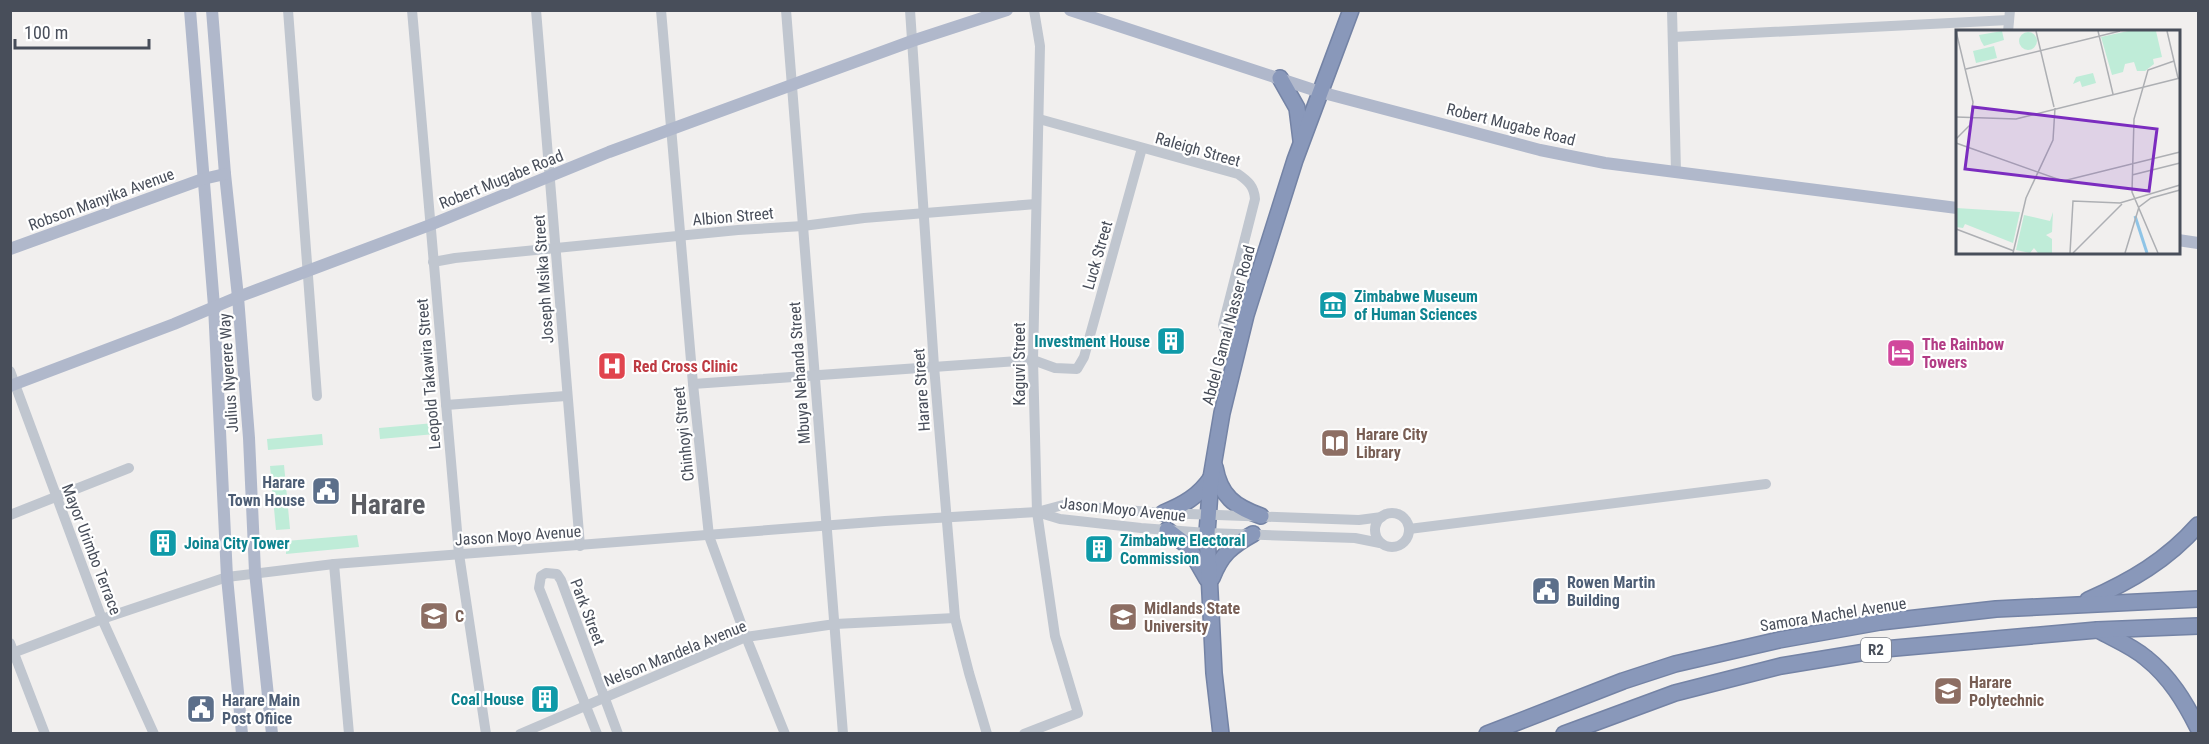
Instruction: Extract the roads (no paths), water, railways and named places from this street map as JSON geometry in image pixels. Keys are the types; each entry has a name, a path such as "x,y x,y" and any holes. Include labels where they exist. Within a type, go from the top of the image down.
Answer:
{"highway":[{"name":"Abdel Gamal Nasser Road","path":"1221,732 1214,673 1207,533 1211,478 1221,413 1238,345 1301,143 1351,10"},
{"path":"1280,78 1297,108 1301,143"},
{"path":"1214,462 1217,480 1225,494 1240,508 1261,516"},
{"path":"1163,513 1182,506 1203,490 1211,478"},
{"path":"2077,604 2124,584 2140,574 2166,555 2199,525"},
{"path":"1167,530 1188,546 1210,584"},
{"path":"1210,584 1219,561 1236,543 1253,534"},
{"name":"Samora Machel Avenue","path":"1487,734 1623,681 1722,652 1880,622 1996,609 2199,598"},
{"name":"R2","path":"1564,734 1675,693 1781,666 1884,649 2097,630 2199,626"},
{"path":"2097,630 2146,657 2168,678 2185,702 2199,728"}],"main road":[{"name":"Julius Nyerere Way","path":"190,10 214,306 227,577 242,734"},
{"name":"Julius Nyerere Way","path":"213,10 249,438 255,572 272,734"},
{"name":"Robert Mugabe Road","path":"13,385 430,225 609,152 912,41 1007,10"},
{"name":"Robert Mugabe Road","path":"1070,10 1320,92 1540,150 1605,163 1956,208"},
{"name":"Robson Manyika Avenue","path":"10,249 203,179 225,174"},
{"path":"2179,240 2199,243"}],"street":[{"path":"288,10 317,396"},
{"name":"Leopold Takawira Street","path":"412,10 459,554 486,734"},
{"name":"Joseph Msika Street","path":"536,10 580,546"},
{"name":"Chinhoyi Street","path":"661,10 693,384 709,536 785,734"},
{"name":"Mbuya Nehanda Street","path":"786,10 843,734"},
{"path":"910,10 912,41"},
{"name":"Kaguvi Street","path":"1024,734 1078,713 1055,636 1037,512 1033,360 1040,46 1034,10"},
{"path":"1672,10 1676,172"},
{"path":"1673,37 2009,21"},
{"name":"Harare Street","path":"912,41 934,366 955,618 987,734"},
{"name":"Raleigh Street","path":"1039,119 1238,174 1249,183 1254,191 1255,199 1251,222 1224,319 1224,330 1238,345"},
{"name":"Luck Street","path":"1033,360 1055,368 1077,369 1084,357 1142,148"},
{"name":"Albion Street","path":"433,262 738,230 1036,204"},
{"path":"693,384 1033,360"},
{"name":"Mayor Urimbo Terrace","path":"10,371 13,385 102,619 154,734"},
{"path":"446,405 566,396"},
{"path":"10,515 129,468"},
{"path":"1409,529 1766,484"},
{"name":"Jason Moyo Avenue","path":"11,650 227,577 334,564 1037,512 1063,505 1163,513 1359,520 1382,517"},
{"name":"Jason Moyo Avenue","path":"1037,512 1060,519 1167,530 1355,538 1380,543"},
{"path":"1388,514 1401,516 1409,529 1407,539 1398,546 1390,547 1380,543 1376,527 1382,517 1388,514"},
{"path":"334,564 349,734"},
{"name":"Park Street","path":"597,734 539,588 541,576 546,573 557,574 561,580 618,734"},
{"name":"Nelson Mandela Avenue","path":"520,734 746,637 836,624 955,618"},
{"path":"11,650 45,734"}],"place":[{"name":"Zimbabwe Museum of Human Sciences","path":"1333,305"},
{"name":"Investment House","path":"1171,341"},
{"name":"The Rainbow Towers","path":"1901,353"},
{"name":"Red Cross Clinic","path":"612,366"},
{"name":"Harare City Library","path":"1335,443"},
{"name":"Harare Town House","path":"326,491"},
{"name":"Joina City Tower","path":"163,543"},
{"name":"Zimbabwe Electoral Commission","path":"1099,549"},
{"name":"Rowen Martin Building","path":"1546,591"},
{"name":"C","path":"434,616"},
{"name":"Midlands State University","path":"1123,617"},
{"name":"Harare Polytechnic","path":"1948,691"},
{"name":"Coal House","path":"545,699"},
{"name":"Harare Main Post Ofiice","path":"201,709"}],"district":[{"name":"Harare","path":"388,504"}]}
